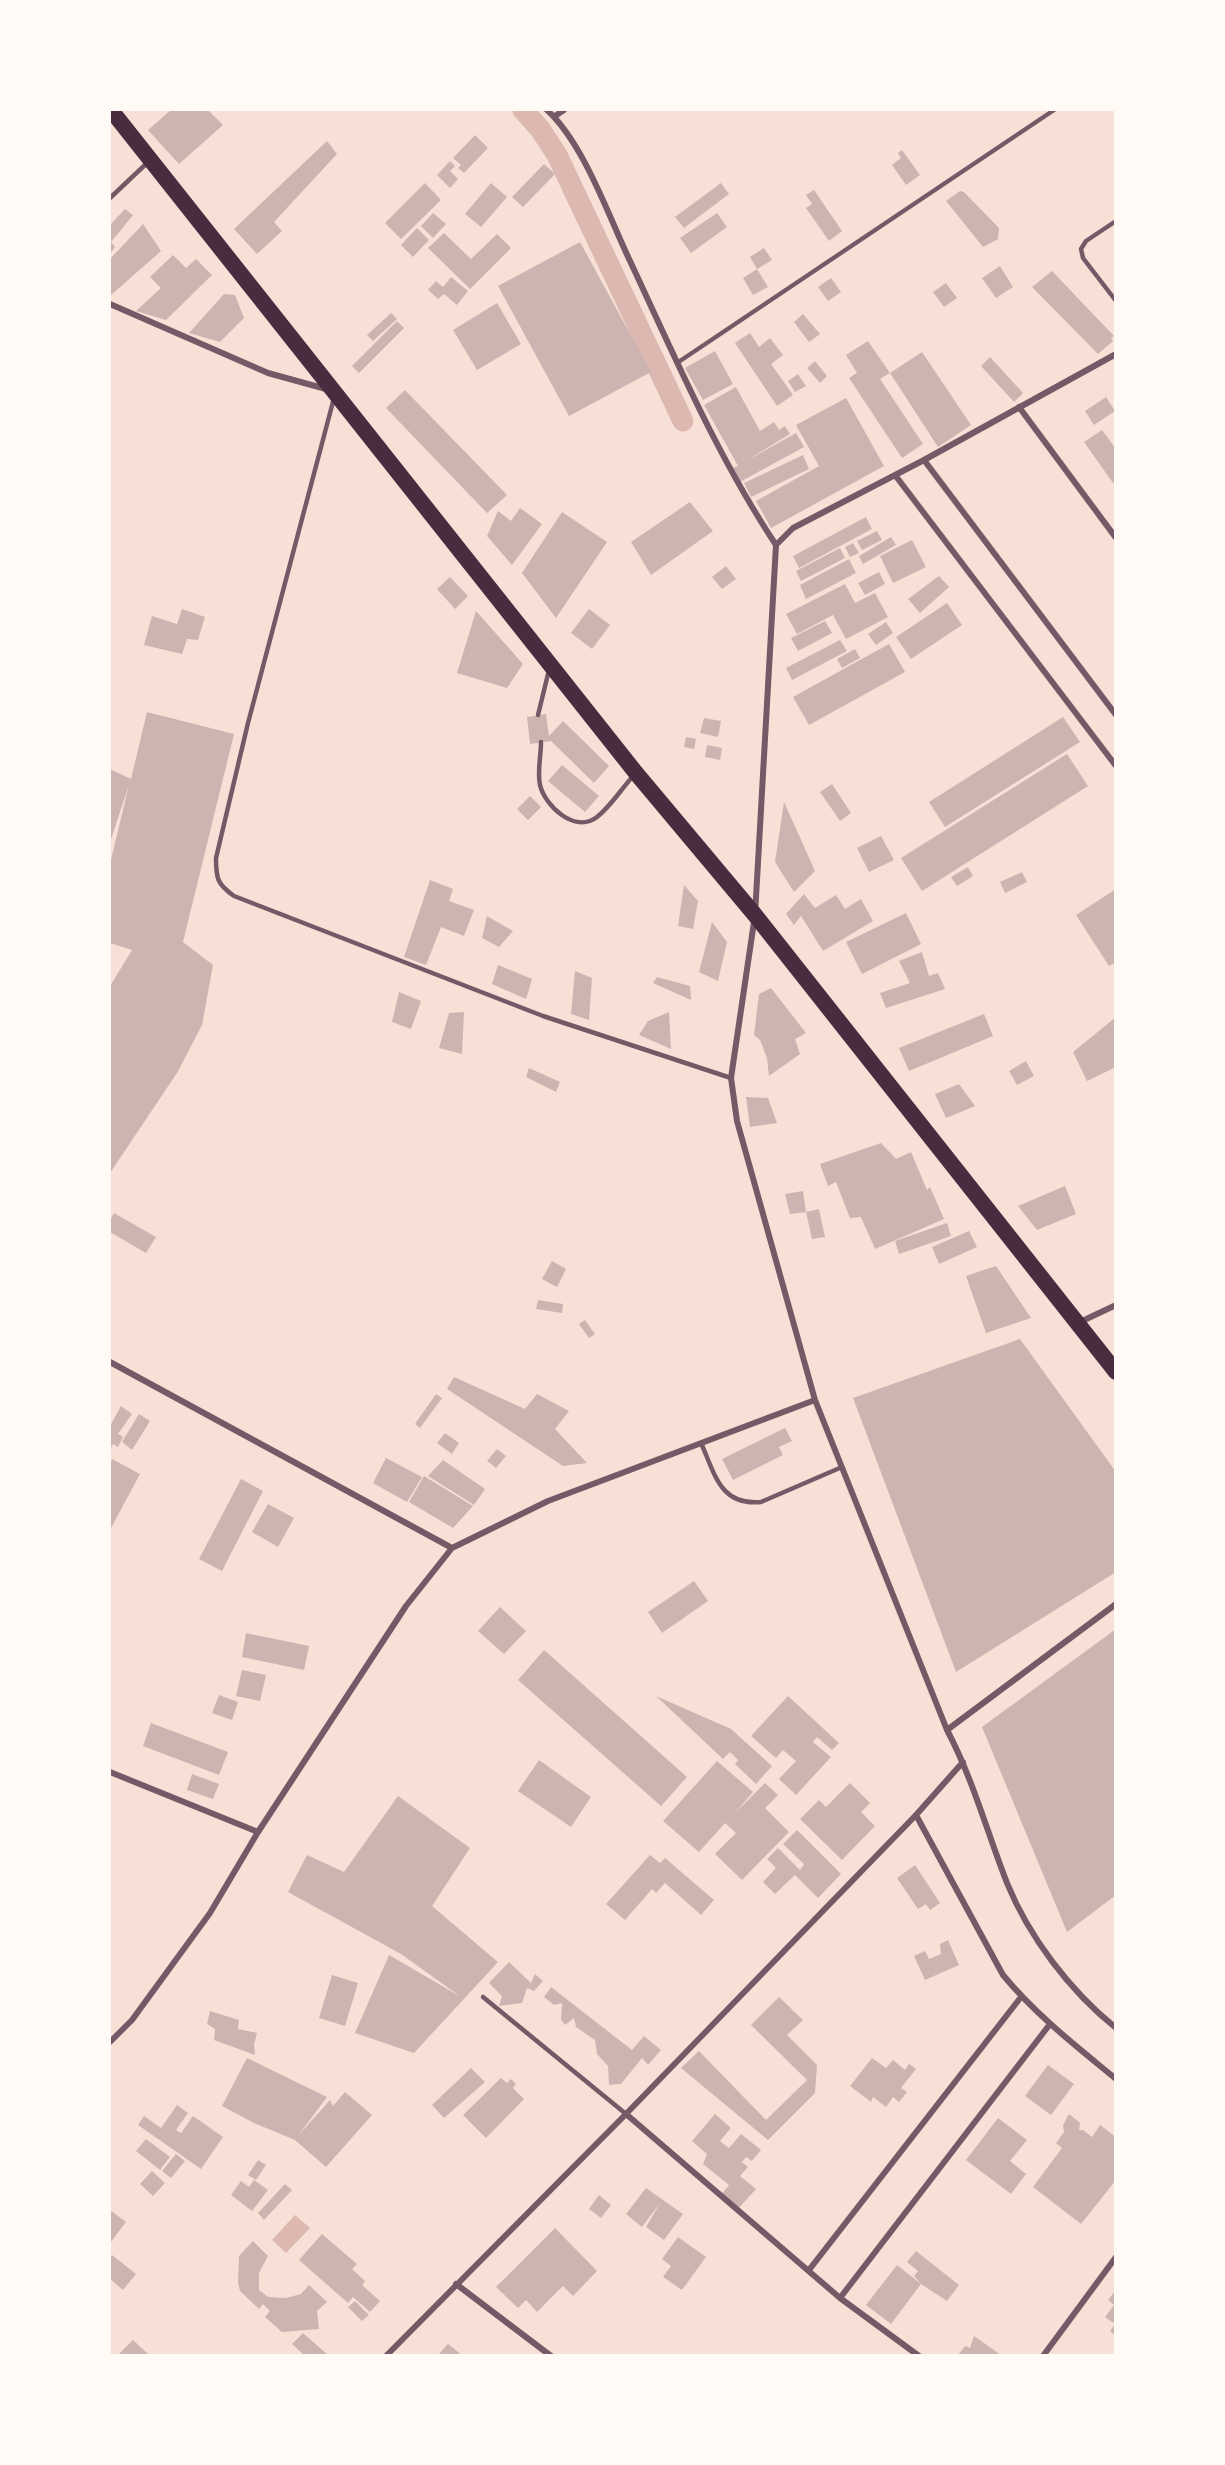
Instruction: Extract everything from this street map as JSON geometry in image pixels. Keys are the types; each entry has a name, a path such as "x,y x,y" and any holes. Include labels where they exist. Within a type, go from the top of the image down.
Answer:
{"highway":[{"path":"111,110 636,773 755,915 1116,1372"}],"street":[{"path":"547,110 555,116 579,152 677,363 745,498 776,544 755,915 731,1078 737,1121 815,1400 947,1730 963,1762 1008,1885 1048,1959 1104,2019 1116,2028"},
{"path":"555,116 564,110"},
{"path":"110,304 268,372 336,392"},
{"path":"776,544 793,528 924,460 1116,354"},
{"path":"1019,407 1116,538"},
{"path":"924,460 1116,715"},
{"path":"895,475 1116,766"},
{"path":"1077,1324 1116,1305"},
{"path":"110,1362 452,1548"},
{"path":"110,2042 132,2020 210,1913 258,1832 406,1606 452,1548 548,1501 815,1400"},
{"path":"947,1730 1116,1604"},
{"path":"386,2355 626,2114 915,1815 963,1762"},
{"path":"110,1772 258,1832"},
{"path":"915,1815 1003,1975 1021,1997 1050,2024 1116,2079"},
{"path":"809,2270 1021,1997"},
{"path":"840,2298 1050,2024"},
{"path":"626,2114 840,2298 919,2355"},
{"path":"1043,2355 1116,2257"},
{"path":"456,2284 551,2355"}],"lane":[{"path":"677,363 1054,110"},
{"path":"110,198 151,159"},
{"path":"1116,220 1086,241 1081,249 1083,258 1116,301"},
{"path":"336,392 248,723 216,858 216,873 221,887 234,896 543,1016 731,1078"},
{"path":"538,715 551,664"},
{"path":"541,742 540,786 554,808 573,821 586,822 597,817 636,773"},
{"path":"701,1443 723,1490 733,1499 747,1503 760,1502 842,1467"},
{"path":"483,1997 626,2114"}],"shaded area":[{"path":"295,2215 310,2228 286,2253 272,2240"}],"building":[{"path":"171,110 208,110 223,125 179,164 148,130"},
{"path":"475,135 488,148 464,173 458,168 461,165 453,158"},
{"path":"327,141 337,154 274,222 282,231 257,254 234,229"},
{"path":"902,150 920,175 906,185 892,165 901,158 898,153"},
{"path":"450,161 455,166 450,171 458,179 450,188 437,175"},
{"path":"544,164 555,174 523,207 512,197"},
{"path":"425,183 441,200 401,239 385,223"},
{"path":"491,183 507,197 481,227 465,214"},
{"path":"721,183 729,194 684,228 675,217"},
{"path":"814,190 842,231 829,241 806,208 812,204 806,195"},
{"path":"960,191 964,192 999,228 998,239 983,247 946,201"},
{"path":"125,209 133,215 111,242 115,247 110,254 110,225"},
{"path":"433,213 446,224 433,238 421,226"},
{"path":"717,213 727,227 691,253 680,238"},
{"path":"143,224 161,251 110,296 110,259"},
{"path":"417,228 429,240 413,257 401,245"},
{"path":"444,233 471,259 497,234 511,248 470,289 428,248"},
{"path":"580,242 651,372 569,416 498,286"},
{"path":"764,248 772,260 757,269 750,257"},
{"path":"173,255 186,268 196,259 212,275 166,320 136,311 161,288 150,277"},
{"path":"1000,266 1013,287 996,298 982,278"},
{"path":"757,269 768,287 753,295 743,278"},
{"path":"1052,271 1114,336 1111,338 1113,341 1098,354 1032,287"},
{"path":"451,277 468,291 457,305 444,294 438,299 428,290 436,281 443,287"},
{"path":"831,278 841,292 828,301 818,287"},
{"path":"946,283 957,298 944,307 933,292"},
{"path":"224,294 235,295 244,318 220,342 189,333"},
{"path":"497,303 521,344 477,370 453,330"},
{"path":"391,313 397,319 373,341 367,335"},
{"path":"803,314 820,334 809,342 794,322"},
{"path":"397,321 404,328 359,373 352,366"},
{"path":"750,333 759,347 770,338 783,355 771,364 793,395 777,406 735,343"},
{"path":"868,341 890,373 880,379 923,444 902,458 849,378 857,373 846,355"},
{"path":"715,351 733,384 703,400 685,368"},
{"path":"922,352 971,425 938,447 890,373"},
{"path":"990,357 1023,393 1014,402 981,366"},
{"path":"815,361 827,376 820,383 807,368"},
{"path":"798,374 806,386 795,392 788,381"},
{"path":"736,387 760,431 774,422 779,430 785,426 790,434 746,461 796,433 804,447 740,482 733,468 738,466 704,405"},
{"path":"405,390 507,495 487,513 386,408"},
{"path":"1106,397 1115,411 1094,425 1085,411"},
{"path":"846,398 884,466 771,528 756,501 819,466 796,425"},
{"path":"1102,430 1116,449 1116,481 1113,483 1084,442"},
{"path":"803,455 809,469 751,497 744,483"},
{"path":"690,502 713,531 651,575 631,542"},
{"path":"520,508 542,524 512,565 487,536 498,511 511,521"},
{"path":"562,512 607,542 556,618 522,573"},
{"path":"866,517 872,529 799,568 793,556"},
{"path":"877,531 882,540 862,550 857,541"},
{"path":"891,537 896,545 863,564 859,556"},
{"path":"912,540 926,567 893,583 880,556"},
{"path":"853,543 859,553 850,557 845,547"},
{"path":"840,548 845,558 801,581 796,571"},
{"path":"849,559 856,573 806,599 800,585"},
{"path":"726,566 736,579 722,589 712,577"},
{"path":"879,572 885,584 865,595 858,583"},
{"path":"939,576 949,587 920,613 908,599"},
{"path":"450,577 468,596 455,609 437,589"},
{"path":"845,584 855,603 875,593 888,617 846,639 833,615 797,634 786,614"},
{"path":"947,603 962,625 911,659 896,637"},
{"path":"182,609 205,617 198,640 187,639 182,654 144,645 152,616 177,624"},
{"path":"589,609 610,625 592,649 571,633"},
{"path":"476,611 523,664 507,688 457,673"},
{"path":"825,621 832,633 798,651 791,638"},
{"path":"886,622 893,633 876,645 868,634"},
{"path":"840,640 847,651 792,680 786,668"},
{"path":"889,644 905,672 809,725 793,697"},
{"path":"855,649 860,658 842,668 837,659"},
{"path":"147,712 234,734 183,942 213,965 202,1025 177,1073 110,1173 110,986 132,950 110,943 110,864 129,785 110,842 110,769 131,779"},
{"path":"546,714 549,736 563,721 609,766 594,783 551,741 530,744 527,717"},
{"path":"1063,717 1080,742 945,827 929,802"},
{"path":"704,718 721,721 718,737 700,733"},
{"path":"686,737 696,739 694,749 684,747"},
{"path":"707,745 722,748 720,760 705,757"},
{"path":"1067,754 1088,786 922,891 901,858"},
{"path":"562,765 599,796 585,812 548,781"},
{"path":"832,784 851,813 840,821 820,792"},
{"path":"530,796 541,807 528,820 517,809"},
{"path":"784,802 815,871 794,892 775,862"},
{"path":"881,836 894,860 869,872 857,848"},
{"path":"968,867 973,876 957,886 951,877"},
{"path":"1022,872 1027,882 1005,893 1000,882"},
{"path":"430,880 453,889 449,901 474,910 464,936 441,927 426,965 404,957"},
{"path":"684,885 698,901 693,929 678,926"},
{"path":"1116,889 1116,962 1109,966 1076,915"},
{"path":"804,894 815,908 836,895 845,909 861,899 873,921 823,951 801,916 794,925 786,914"},
{"path":"906,913 921,944 862,974 846,942"},
{"path":"487,916 513,931 499,947 482,938"},
{"path":"712,922 727,942 718,981 699,972"},
{"path":"922,952 929,976 938,973 945,989 886,1008 880,993 910,983 899,961"},
{"path":"498,965 532,979 526,999 492,984"},
{"path":"575,971 592,978 589,1020 571,1014"},
{"path":"657,977 690,986 691,1000 653,983"},
{"path":"771,988 806,1033 795,1039 800,1054 769,1076 767,1058 760,1040 754,1035 759,994"},
{"path":"399,992 421,1001 411,1029 392,1022"},
{"path":"464,1012 462,1054 439,1048 449,1013"},
{"path":"669,1012 671,1049 639,1035 648,1021"},
{"path":"984,1014 993,1036 909,1071 899,1048"},
{"path":"1116,1017 1116,1067 1087,1081 1073,1052"},
{"path":"1026,1061 1034,1076 1017,1085 1009,1071"},
{"path":"529,1068 560,1082 556,1092 526,1077"},
{"path":"959,1084 975,1106 946,1118 935,1094"},
{"path":"746,1097 768,1098 777,1123 750,1127"},
{"path":"881,1143 896,1159 911,1152 927,1190 930,1187 944,1219 875,1249 861,1217 850,1218 836,1182 828,1186 820,1164"},
{"path":"1065,1186 1076,1214 1037,1230 1018,1206"},
{"path":"803,1191 806,1212 790,1214 785,1194"},
{"path":"819,1209 825,1237 812,1239 806,1212"},
{"path":"114,1213 156,1237 146,1253 110,1232 110,1220"},
{"path":"947,1223 951,1236 899,1254 895,1241"},
{"path":"969,1231 977,1247 939,1264 932,1247"},
{"path":"552,1261 566,1269 557,1287 542,1279"},
{"path":"996,1266 1031,1318 986,1333 966,1276"},
{"path":"538,1300 563,1304 562,1313 536,1309"},
{"path":"585,1320 595,1334 589,1338 579,1324"},
{"path":"1020,1339 1116,1472 1116,1572 956,1672 853,1398"},
{"path":"454,1377 525,1409 537,1394 569,1411 555,1429 587,1463 563,1466 447,1389"},
{"path":"436,1394 442,1398 420,1428 415,1424"},
{"path":"121,1406 132,1414 118,1434 123,1437 118,1447 113,1444 110,1450 110,1426"},
{"path":"139,1414 150,1421 132,1450 122,1442"},
{"path":"785,1428 792,1441 779,1447 783,1455 733,1480 722,1459"},
{"path":"445,1433 459,1443 452,1454 437,1443"},
{"path":"497,1449 506,1456 496,1468 487,1461"},
{"path":"386,1458 422,1477 407,1502 373,1483"},
{"path":"112,1459 140,1474 110,1530 110,1465"},
{"path":"443,1460 485,1489 474,1505 428,1476"},
{"path":"424,1476 473,1506 453,1528 409,1502"},
{"path":"241,1479 263,1491 222,1571 199,1559"},
{"path":"268,1504 294,1518 278,1547 252,1532"},
{"path":"694,1581 708,1601 662,1633 648,1612"},
{"path":"500,1607 526,1631 504,1654 478,1631"},
{"path":"1116,1629 1116,1895 1067,1932 982,1727"},
{"path":"246,1633 309,1646 304,1670 242,1657"},
{"path":"544,1650 687,1777 661,1806 518,1680"},
{"path":"242,1670 266,1675 260,1701 236,1696"},
{"path":"219,1695 238,1702 232,1720 212,1713"},
{"path":"656,1696 731,1729 772,1766 756,1784 735,1764 738,1760 730,1752 723,1759"},
{"path":"788,1696 839,1743 832,1750 817,1737 813,1742 831,1757 796,1795 779,1779 796,1761 783,1750 776,1758 751,1736"},
{"path":"151,1723 228,1752 219,1775 143,1746"},
{"path":"539,1760 591,1797 571,1827 518,1791"},
{"path":"717,1761 753,1792 735,1813 765,1783 778,1795 765,1808 789,1832 742,1880 715,1854 736,1833 725,1823 699,1852 663,1821"},
{"path":"192,1774 219,1784 213,1799 187,1790"},
{"path":"850,1783 870,1803 861,1812 875,1826 842,1860 800,1819 819,1800 826,1807"},
{"path":"398,1796 470,1848 432,1906 498,1962 414,2053 355,2033 389,1955 461,1997 401,1954 288,1892 307,1855 344,1872"},
{"path":"797,1830 841,1874 818,1898 795,1875 775,1894 763,1882 776,1868 767,1859 778,1848 800,1870 804,1864 783,1844"},
{"path":"650,1855 660,1863 665,1858 714,1900 701,1915 665,1883 656,1893 652,1889 625,1920 606,1904"},
{"path":"915,1865 940,1903 930,1910 926,1904 918,1909 897,1878"},
{"path":"948,1940 959,1965 925,1980 914,1956 925,1951 929,1959 941,1954 940,1944"},
{"path":"509,1962 531,1983 535,1974 543,1981 534,1991 527,1988 522,2003 499,2006 502,1996 489,1983"},
{"path":"332,1975 358,1983 345,2026 319,2018"},
{"path":"551,1987 632,2050 644,2036 661,2050 648,2065 642,2058 621,2084 609,2085 608,2066 597,2054 595,2040 576,2027 574,2018 565,2025 561,2020 562,2003 554,2005 544,1997"},
{"path":"779,1997 803,2020 787,2035 817,2065 815,2093 768,2140 681,2068 699,2051 766,2120 807,2080 751,2025"},
{"path":"210,2011 239,2020 238,2029 257,2033 254,2045 255,2055 214,2040 215,2029 207,2024"},
{"path":"247,2058 327,2097 298,2136 330,2100 333,2106 345,2092 372,2115 326,2167 295,2140 254,2123 222,2106"},
{"path":"872,2058 886,2068 893,2060 905,2070 909,2064 916,2069 901,2088 907,2092 899,2102 893,2097 886,2107 873,2097 871,2102 850,2086"},
{"path":"1048,2065 1074,2084 1051,2115 1025,2096"},
{"path":"471,2068 485,2082 444,2118 432,2105"},
{"path":"501,2078 507,2083 511,2079 516,2084 513,2088 524,2099 486,2138 463,2115"},
{"path":"177,2105 188,2113 176,2130 181,2133 193,2116 223,2137 201,2169 138,2125 144,2116 161,2128"},
{"path":"715,2114 731,2128 720,2141 729,2148 741,2134 761,2150 752,2161 746,2157 742,2162 748,2167 740,2176 756,2189 738,2209 721,2195 729,2185 703,2164 707,2154 692,2141"},
{"path":"1069,2114 1080,2123 1079,2130 1083,2130 1092,2137 1100,2125 1116,2137 1116,2180 1081,2224 1033,2187 1062,2148 1056,2143 1064,2132 1063,2125"},
{"path":"998,2118 1027,2140 1010,2161 1026,2174 1011,2194 966,2160"},
{"path":"146,2139 170,2157 160,2170 136,2151"},
{"path":"176,2154 185,2161 171,2178 162,2171"},
{"path":"258,2160 266,2165 256,2180 248,2175"},
{"path":"152,2171 165,2183 153,2196 140,2184"},
{"path":"254,2180 268,2190 252,2211 231,2195 241,2181 249,2187"},
{"path":"285,2184 292,2190 264,2220 258,2213"},
{"path":"646,2188 683,2214 664,2240 646,2227 660,2203 642,2227 626,2214"},
{"path":"599,2195 611,2205 601,2218 589,2209"},
{"path":"110,2210 126,2222 110,2243"},
{"path":"555,2228 597,2271 573,2296 563,2286 537,2312 526,2300 518,2308 496,2287"},
{"path":"322,2234 357,2264 352,2269 365,2281 362,2285 380,2301 370,2312 353,2297 348,2303 299,2260"},
{"path":"678,2237 706,2257 682,2290 663,2277 671,2266 662,2259"},
{"path":"253,2241 268,2256 259,2273 259,2290 268,2297 286,2298 301,2294 309,2285 327,2302 317,2311 319,2329 282,2332 265,2317 270,2311 263,2304 259,2309 240,2291 239,2256"},
{"path":"916,2251 959,2285 947,2301 921,2284 914,2276 918,2271 907,2262"},
{"path":"112,2255 136,2274 123,2290 110,2279"},
{"path":"897,2265 921,2284 891,2324 866,2305"},
{"path":"1116,2290 1116,2336 1110,2331 1115,2324 1105,2317 1114,2305 1108,2300"},
{"path":"355,2301 369,2315 362,2321 348,2307"},
{"path":"303,2333 328,2355 304,2355 292,2344"},
{"path":"974,2336 1001,2355 958,2355 965,2346 970,2348"},
{"path":"133,2340 149,2355 118,2355"},
{"path":"448,2344 462,2355 438,2355"}],"waterway":[{"path":"523,110 540,129 557,155 683,421"}]}
